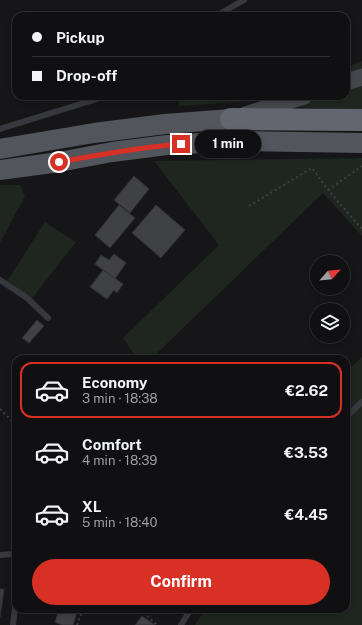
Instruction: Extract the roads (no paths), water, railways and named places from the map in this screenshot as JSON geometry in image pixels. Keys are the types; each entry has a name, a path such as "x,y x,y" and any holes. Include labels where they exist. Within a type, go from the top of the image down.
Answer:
{"highway":[{"path":"231,119 362,120"}],"main road":[{"path":"350,81 362,77"},
{"path":"0,149 94,133 165,124 231,119 291,100"},
{"path":"0,170 59,162 112,152 167,145 238,141 362,143"}],"lane":[{"path":"223,12 244,0"},
{"path":"0,129 94,100"},
{"path":"0,280 27,298 48,318"},
{"path":"350,413 362,402"},
{"path":"0,555 12,554"},
{"path":"13,625 14,613"},
{"path":"181,625 188,613"}]}
